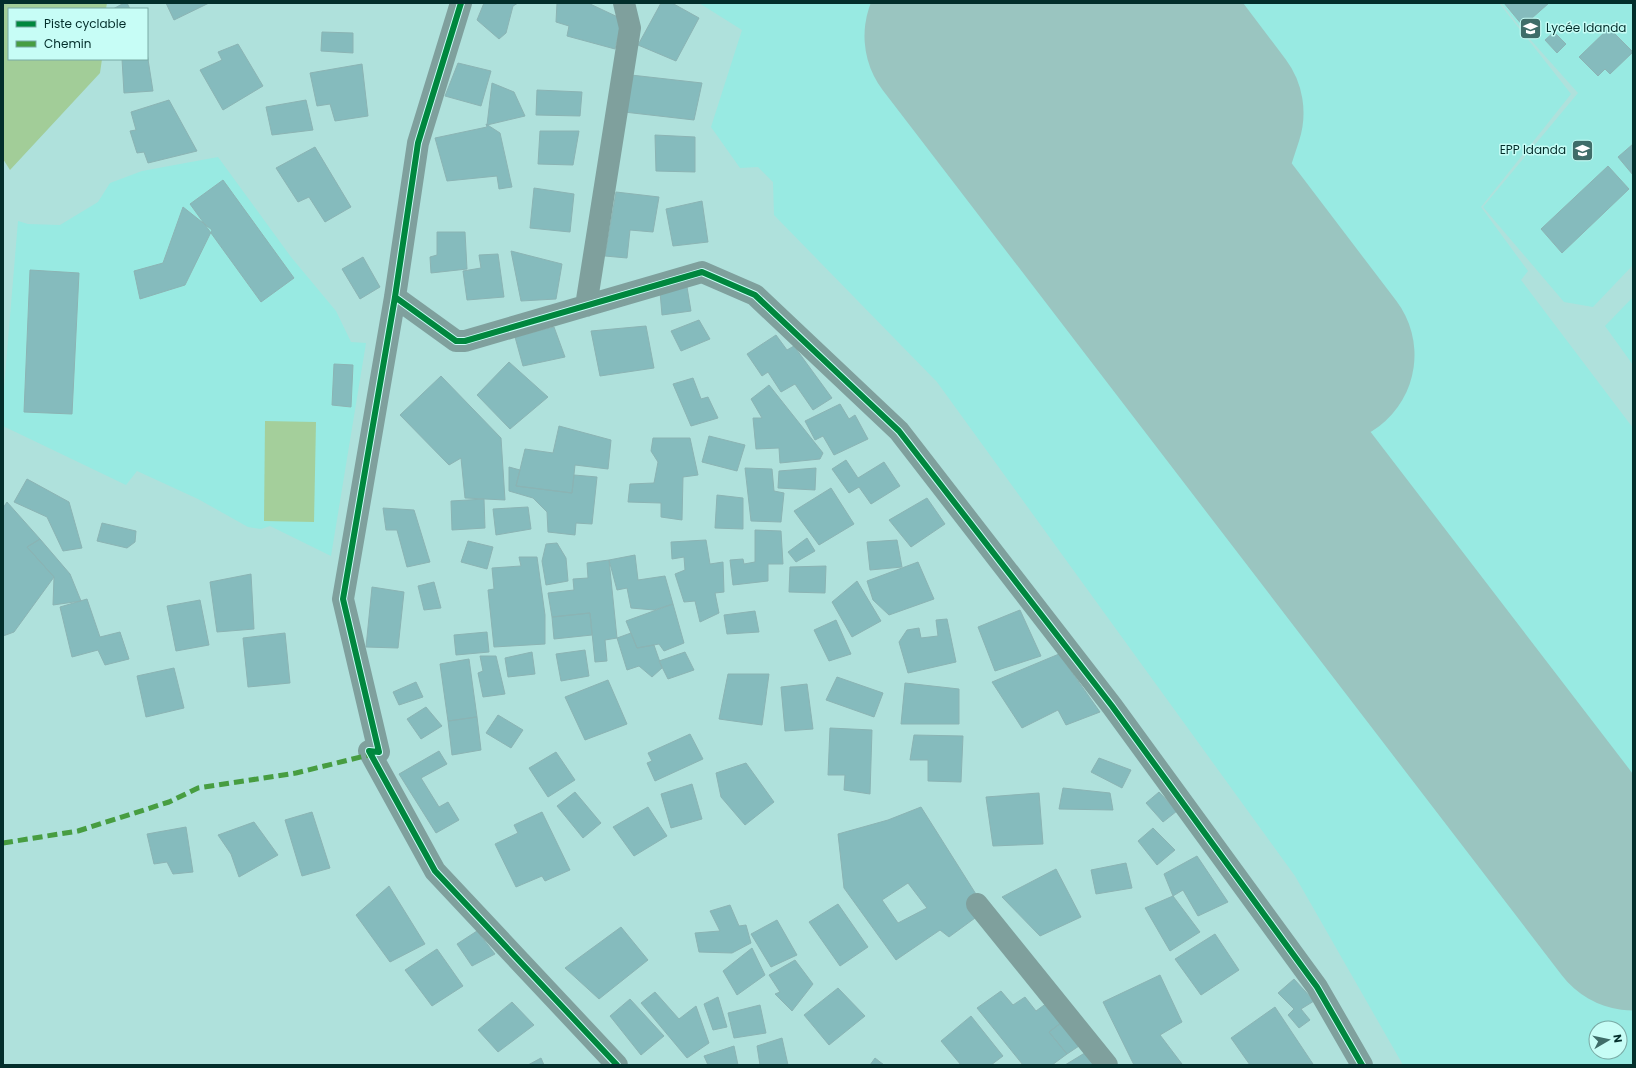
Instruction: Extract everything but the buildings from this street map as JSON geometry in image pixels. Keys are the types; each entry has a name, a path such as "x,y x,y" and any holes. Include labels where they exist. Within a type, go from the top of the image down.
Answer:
{"street":[{"path":"461,3 418,143 395,297 343,599 380,752 369,751 435,871 617,1065"},
{"path":"586,306 630,28 624,3"},
{"path":"395,297 456,341 465,341 702,272 754,295 899,431 1112,706 1308,974 1362,1065"},
{"path":"976,904 1107,1065"}],"shaded area":[{"path":"699,3 1499,3 1571,94 1481,207 1528,271 1521,280 1633,428 1633,1065 1403,1065 1295,876 937,382 774,215 773,182 758,167 740,168 711,127 742,30"},
{"name":"EPP Idanda","path":"1501,3 1633,3 1633,265 1593,307 1564,302 1483,207 1578,93 1529,38"},
{"path":"218,157 291,257 336,311 351,342 366,343 331,556 270,526 261,529 248,527 198,499 137,471 126,485 3,426 3,400 18,221 28,224 60,225 98,202 110,183 142,171"},
{"path":"1633,297 1633,365 1605,326"}],"green space":[{"path":"3,3 107,3 106,8 8,8 8,60 102,60 100,73 10,170 3,159"},
{"path":"265,421 316,422 314,522 264,521"}],"runway":[{"path":"996,3 954,36 1633,921"},
{"path":"1131,3 1214,113 1192,180 1325,355"}],"marked path":[{"path":"3,843 78,831 169,802 198,788 296,773 373,754"}],"cycle path":[{"path":"461,3 418,143 395,297 343,599 379,752 369,751 435,871 617,1065"},
{"path":"395,297 456,341 465,341 702,272 755,295 899,431 1112,706 1317,987 1362,1065"}],"place":[{"name":"Lycée Idanda","path":"1530,28"},
{"name":"EPP Idanda","path":"1582,150"}]}
